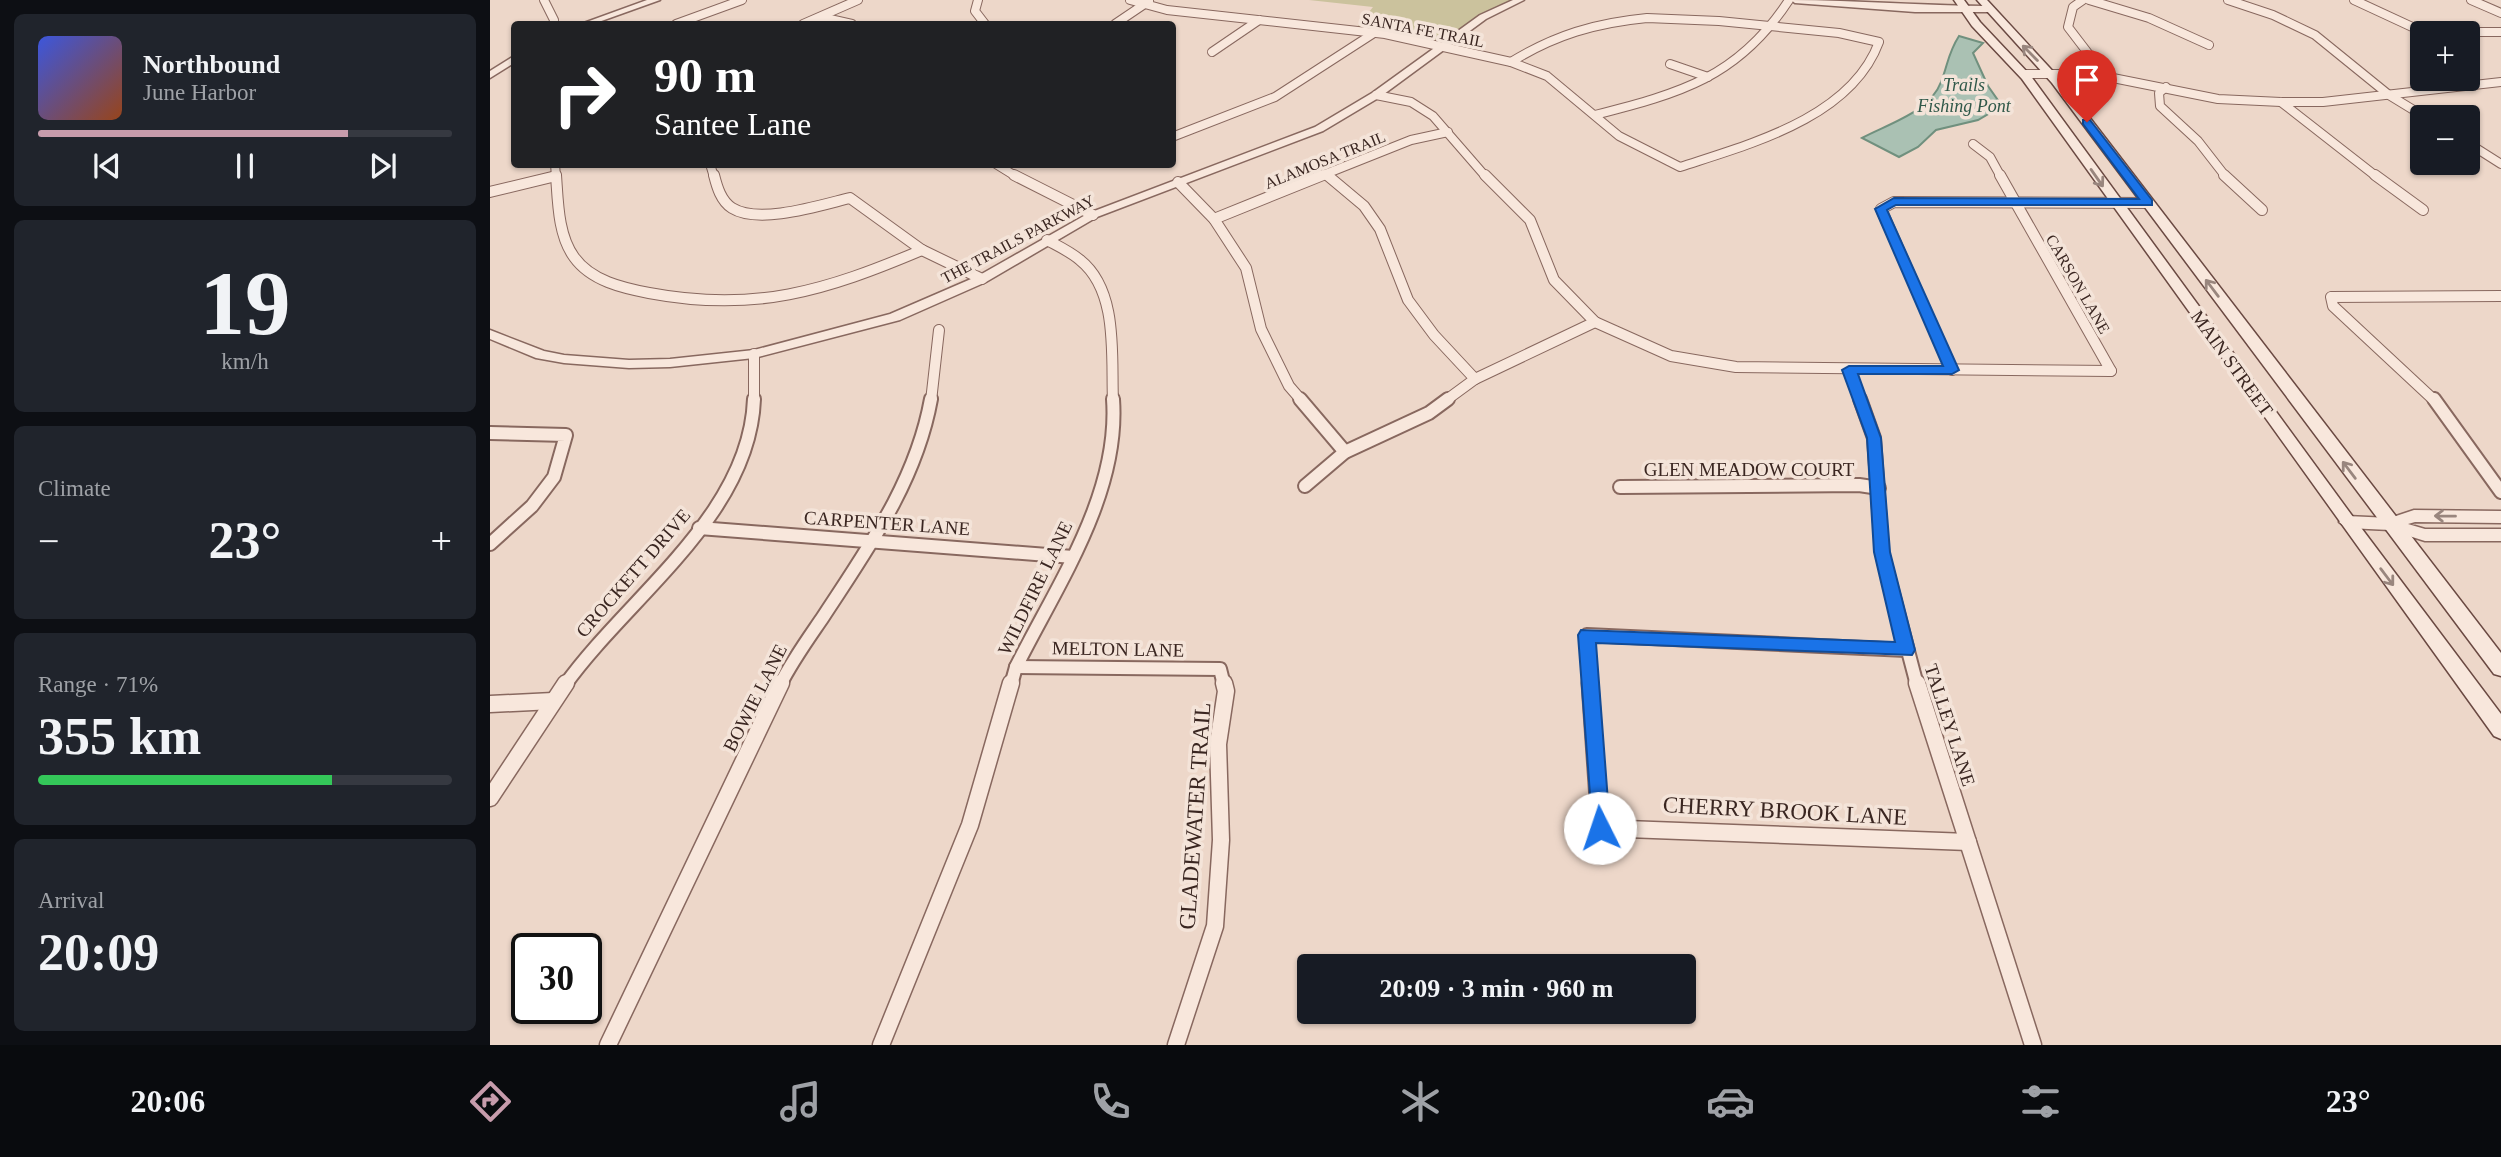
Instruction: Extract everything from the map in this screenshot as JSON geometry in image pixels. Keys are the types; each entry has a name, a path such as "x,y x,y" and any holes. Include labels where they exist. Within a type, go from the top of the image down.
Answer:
{"main road":[{"name":"MAIN STREET","path":"1962,4 2026,78 2501,730"},
{"name":"MAIN STREET","path":"1985,4 2053,78 2501,668"}],"street":[{"path":"544,0 554,20"},
{"path":"595,21 656,0"},
{"path":"684,21 742,0"},
{"path":"811,21 858,0"},
{"path":"978,0 975,10 983,21"},
{"name":"SANTA FE TRAIL","path":"1130,0 1259,20 1374,33 1511,62 1547,76 1619,136 1680,167"},
{"name":"THE TRAILS PARKWAY","path":"490,334 541,355 597,363 670,363 754,354 821,339 895,317 982,279 1093,215 1306,134 1376,94 1483,18 1520,0"},
{"path":"1595,114 1659,99 1741,59 1774,27 1789,0"},
{"path":"1795,0 1840,5 1985,4"},
{"path":"2083,0 2073,7 2068,27 2107,78"},
{"path":"2089,0 2149,18 2209,45"},
{"path":"2228,0 2273,15 2315,35 2389,95 2410,108"},
{"path":"2354,0 2410,26"},
{"path":"2471,0 2501,13"},
{"path":"1120,21 1148,2"},
{"path":"1569,23 1605,15 1661,12 1877,39 1878,49 1865,74 1842,94 1755,141 1680,167"},
{"path":"821,17 839,21"},
{"path":"1212,52 1259,20"},
{"path":"1511,62 1535,40 1560,27"},
{"path":"2480,32 2501,32"},
{"path":"1176,134 1275,97 1374,33"},
{"path":"490,75 511,61"},
{"path":"1670,64 1708,76"},
{"path":"2026,78 2098,81 2107,78 2166,87 2218,99 2281,102 2323,102 2499,84"},
{"path":"2166,87 2159,93 2160,106 2198,141 2231,184 2262,210"},
{"path":"1376,94 1419,106 1448,132 1487,178 1530,220 1554,281 1595,323 1651,349 1691,361 1736,367 1952,370 1881,209 1883,206 1894,202 2148,203"},
{"path":"2281,102 2330,144 2423,210"},
{"name":"ALAMOSA TRAIL","path":"1214,219 1411,141 1448,132"},
{"name":"CARSON LANE","path":"1952,370 2111,371 2014,204 1990,157 1973,144"},
{"path":"2480,151 2501,164"},
{"path":"555,168 566,240 574,257 586,271 635,291 703,301 736,302 771,298 860,276 922,250"},
{"path":"711,168 721,196 733,209 753,214 850,198 922,250 982,279"},
{"path":"1002,168 1028,184 1093,215"},
{"path":"1327,175 1364,206 1380,229 1408,300 1434,335 1475,379"},
{"path":"490,192 556,176"},
{"path":"1178,182 1214,219 1245,268 1261,329 1289,386 1345,452"},
{"name":"WILDFIRE LANE","path":"881,1045 970,825 1016,667 1037,620 1073,557 1091,517 1112,444 1114,409 1107,301 1094,275 1082,260 1047,240"},
{"path":"2501,296 2332,297 2333,306 2434,398 2501,492"},
{"path":"1305,486 1345,452 1429,413 1475,379 1595,323"},
{"name":"BOWIE LANE","path":"608,1045 787,671 872,542 906,481 927,423 937,369 939,330"},
{"name":"CROCKETT DRIVE","path":"490,798 553,701 597,643 699,528 729,488 749,440 753,416 754,354"},
{"name":"TALLEY LANE","path":"1849,370 1874,438 1882,552 1906,650 2033,1045"},
{"path":"490,433 566,435 554,477 532,506 490,544"},
{"name":"GLEN MEADOW COURT","path":"1620,487 1859,485 1879,488"},
{"path":"2390,524 2414,516 2501,517"},
{"path":"2347,522 2390,524 2425,534 2501,534"},
{"name":"CARPENTER LANE","path":"699,528 1073,557"},
{"name":"CHERRY BROOK LANE","path":"1906,650 1587,635 1600,828 1968,842"},
{"name":"MELTON LANE","path":"1016,667 1220,669"},
{"name":"GLADEWATER TRAIL","path":"1176,1045 1215,926 1221,840 1218,744 1226,691 1220,669"},
{"path":"490,704 553,701"}],"shaded area":[{"path":"1309,0 1521,0 1496,10 1445,46 1354,31 1373,7"}],"water":[{"name":"Trails Fishing Pont","path":"1959,36 1983,43 1973,53 1988,86 2002,106 1978,120 1936,130 1918,147 1899,157 1862,138 1907,116 1928,101 1941,82 1950,53"}],"route":[{"path":"1600,828 1587,635 1906,650 1882,552 1874,438 1849,370 1952,370 1881,209 1894,202 2148,203 2087,122"}]}
